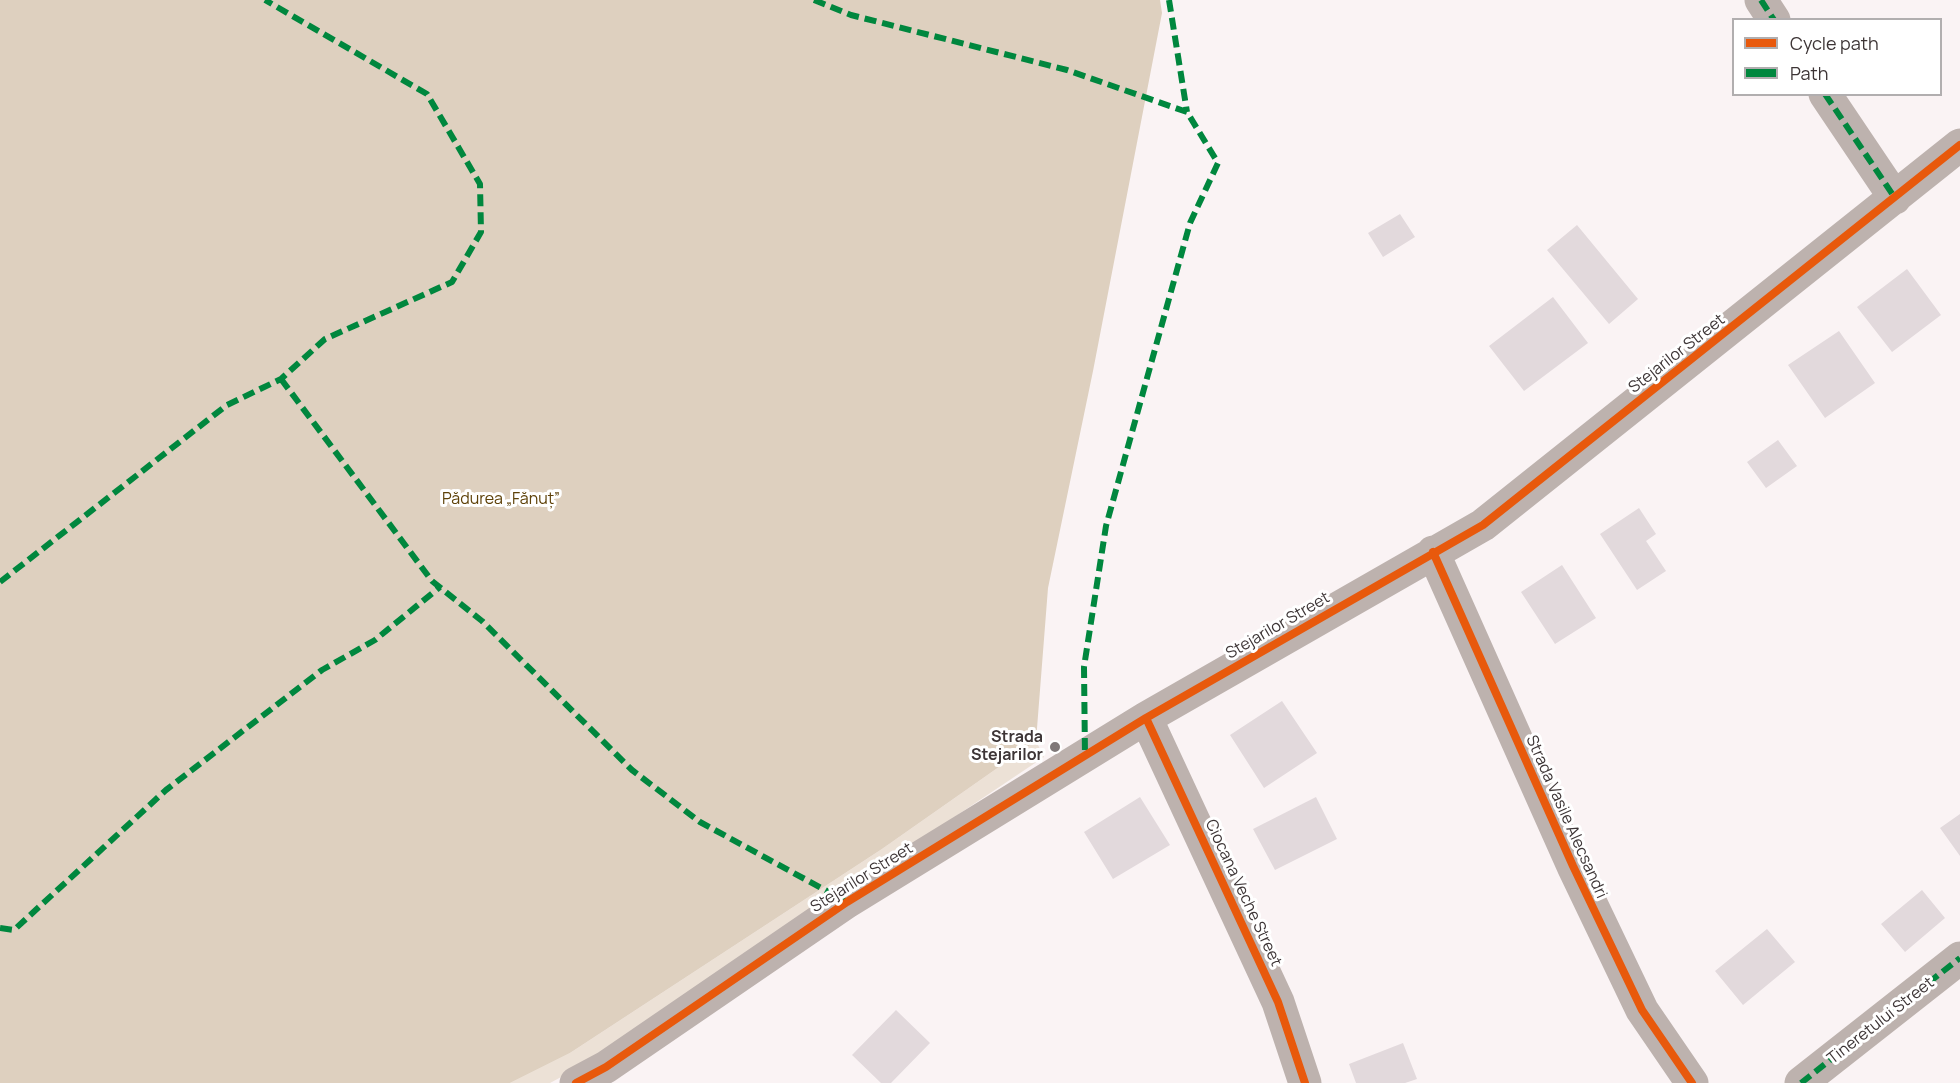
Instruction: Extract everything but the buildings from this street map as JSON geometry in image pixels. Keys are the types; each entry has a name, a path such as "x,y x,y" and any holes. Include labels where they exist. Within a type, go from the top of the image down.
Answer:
{"street":[{"path":"1761,0 1773,18"},
{"path":"1826,96 1895,198"},
{"name":"Stejarilor Street","path":"576,1083 606,1067 847,902 1146,718 1483,525 1960,146"},
{"name":"Strada Vasile Alecsandri","path":"1433,552 1573,866 1642,1010 1692,1083"},
{"name":"Ciocana Veche Street","path":"1146,718 1278,1002 1305,1083"},
{"name":"Tineretului Street","path":"1801,1083 1960,958"}],"shaded area":[{"path":"1036,741 1044,757 589,1062 550,1083 510,1083 570,1053 882,849"}],"green space":[{"name":"Pădurea „Fănuț”","path":"0,0 1160,0 1162,13 1093,371 1048,588 1036,741 882,849 570,1053 510,1083 0,1083"}],"marked path":[{"path":"0,582 227,405 281,379 325,339 452,282 481,232 480,184 427,94 265,0"},
{"path":"814,0 851,15 1067,70 1187,112 1218,163 1190,223 1106,526 1084,667 1085,756"},
{"path":"1169,0 1187,112"},
{"path":"1761,0 1773,18"},
{"path":"1826,96 1895,198"},
{"path":"281,379 432,581 482,621 632,770 700,822 847,902"},
{"path":"0,928 14,930 166,790 322,670 375,640 440,587"},
{"path":"1801,1083 1960,958"}],"cycle path":[{"path":"576,1083 606,1067 847,902 1146,718 1483,525 1960,145"},
{"path":"1433,552 1573,866 1642,1010 1692,1083"},
{"path":"1146,718 1278,1002 1305,1083"}],"place":[{"name":"Strada Stejarilor","path":"1055,747"}]}
